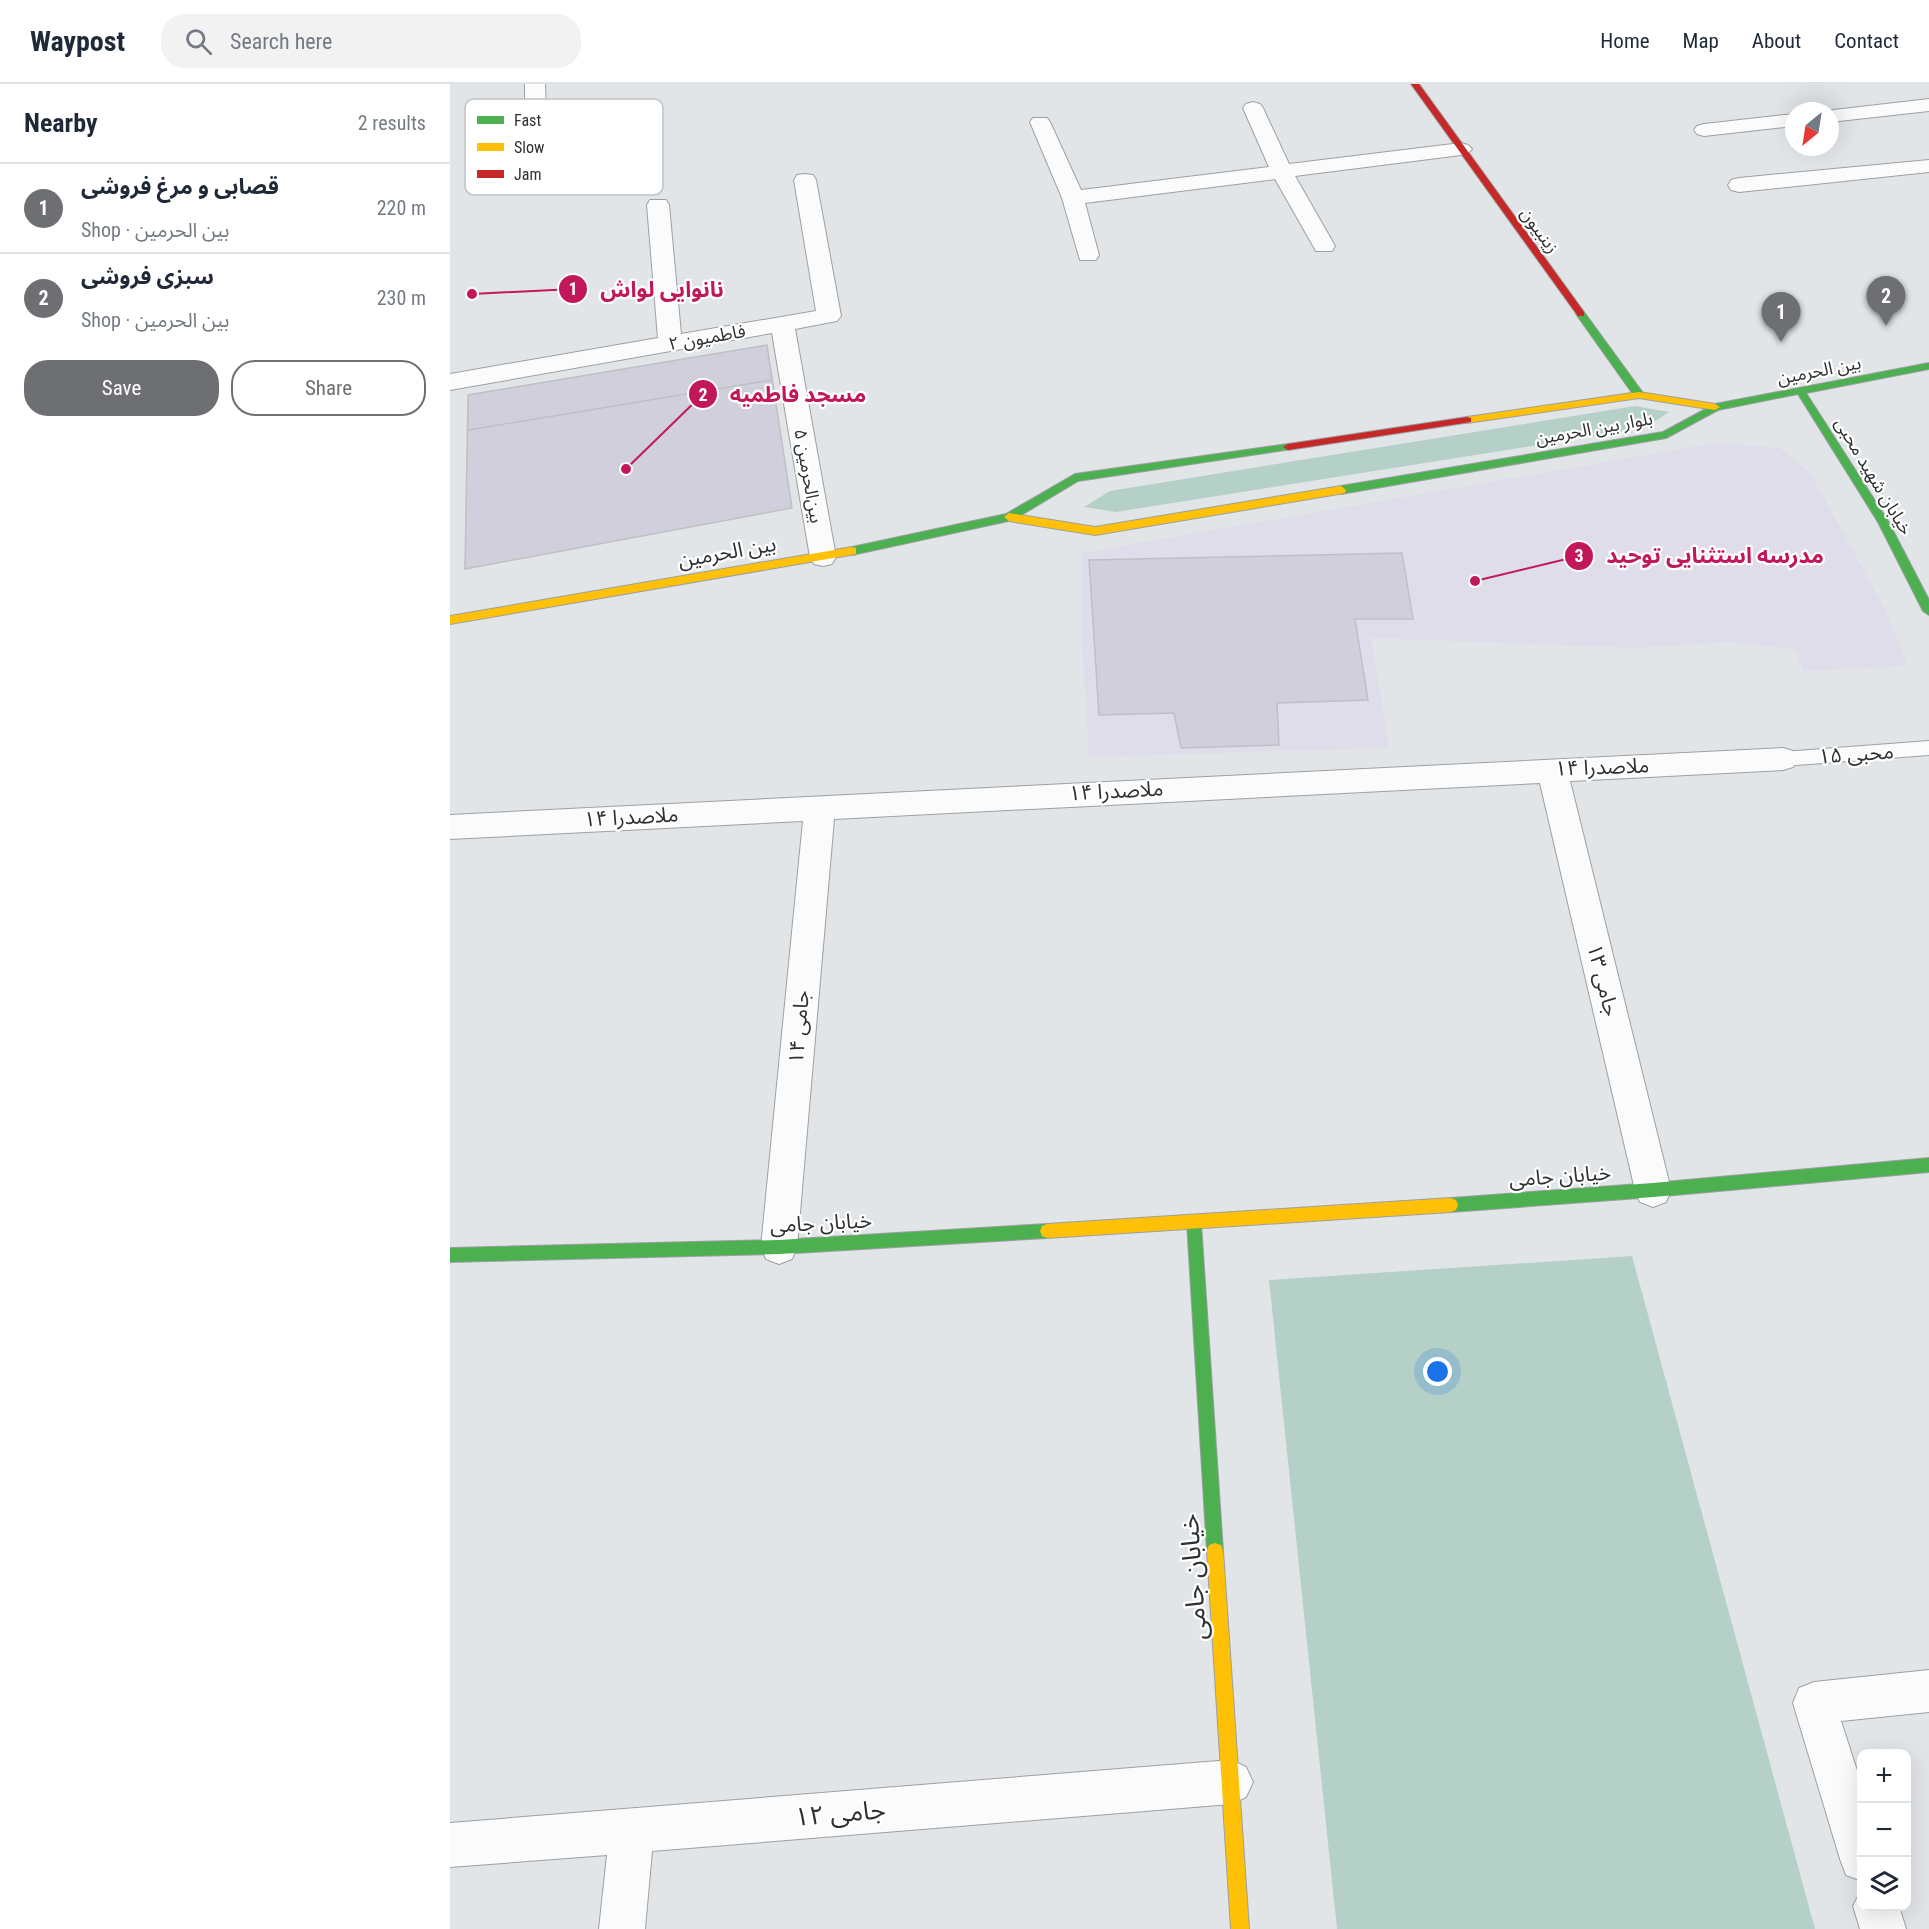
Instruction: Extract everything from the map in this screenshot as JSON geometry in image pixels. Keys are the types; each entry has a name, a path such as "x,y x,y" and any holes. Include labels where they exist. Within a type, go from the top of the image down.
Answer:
{"main road":[{"name":"زینبیون","path":"1415,84 1639,395"},
{"name":"بین الحرمین","path":"1715,407 1929,366"},
{"name":"خیابان شهید محبی","path":"1801,392 1883,521 1929,612"},
{"name":"بلوار بین الحرمین","path":"1009,517 1075,478 1639,395 1715,407"},
{"name":"بلوار بین الحرمین","path":"1009,517 1095,531 1666,435 1715,407"},
{"name":"بین الحرمین","path":"450,620 823,557 1009,517"},
{"name":"خیابان جامی","path":"450,1255 779,1247 1194,1223 1653,1190 1929,1165"},
{"name":"خیابان جامی","path":"1194,1223 1240,1929"}],"street":[{"path":"535,84 535,99"},
{"path":"1839,115 1929,105"},
{"path":"1253,108 1282,172 1324,246"},
{"path":"1704,130 1785,121"},
{"path":"1040,122 1073,198 1088,255"},
{"path":"1073,198 1461,149"},
{"path":"1739,185 1929,166"},
{"name":"فاطمیون ۲","path":"450,382 829,316 805,180"},
{"path":"658,205 670,343"},
{"name":"بین‌الحرمین ۵","path":"782,324 823,557"},
{"name":"ملاصدرا ۱۴","path":"450,827 820,806 1783,759"},
{"name":"جامی ۱۳","path":"1552,769 1653,1190"},
{"name":"جامی ۱۴","path":"779,1247 820,806"},
{"path":"1861,1857 1814,1703 1929,1691"},
{"name":"جامی ۱۲","path":"450,1845 1231,1782"},
{"path":"622,1929 632,1829"},
{"path":"1878,1911 1883,1929"}],"lane":[{"name":"محبی ۱۵","path":"1783,759 1929,748"}],"shaded area":[{"path":"1715,443 1780,448 1811,474 1885,609 1908,666 1803,671 1795,649 1730,642 1637,648 1371,638 1389,748 1089,757 1081,624 1081,553"}],"green space":[{"path":"1635,406 1669,412 1645,428 1116,512 1084,507 1110,491"},
{"path":"1632,1256 1815,1929 1337,1929 1269,1280"}],"building":[{"path":"767,345 792,508 465,569 468,395"},
{"path":"767,345 772,380 468,430 468,395"},
{"path":"1402,553 1413,619 1355,619 1368,700 1277,703 1279,745 1181,748 1174,713 1099,715 1089,560"}],"traffic: fast":[{"path":"1581,314 1639,395"},
{"path":"1341,490 1666,435 1715,407 1929,366"},
{"path":"1801,392 1883,521 1929,611"},
{"path":"852,551 1009,517 1075,478 1288,447"},
{"path":"1451,1205 1653,1190 1929,1165"},
{"path":"1194,1223 1215,1551"},
{"path":"450,1255 779,1247 1047,1231"}],"traffic: slow":[{"path":"1467,420 1639,395 1715,407"},
{"path":"1009,517 1095,531 1341,490"},
{"path":"450,620 852,551"},
{"path":"1047,1231 1451,1205"},
{"path":"1215,1551 1240,1929"}],"traffic: jam":[{"path":"1415,84 1581,314"},
{"path":"1288,447 1467,420"}],"place":[{"name":"نانوایی لواش","path":"472,294"},
{"name":"سبزی فروشی","path":"1886,326"},
{"name":"قصابی و مرغ فروشی","path":"1781,342"},
{"name":"مسجد فاطمیه","path":"626,469"},
{"name":"مدرسه استثنایی توحید","path":"1475,581"}]}
